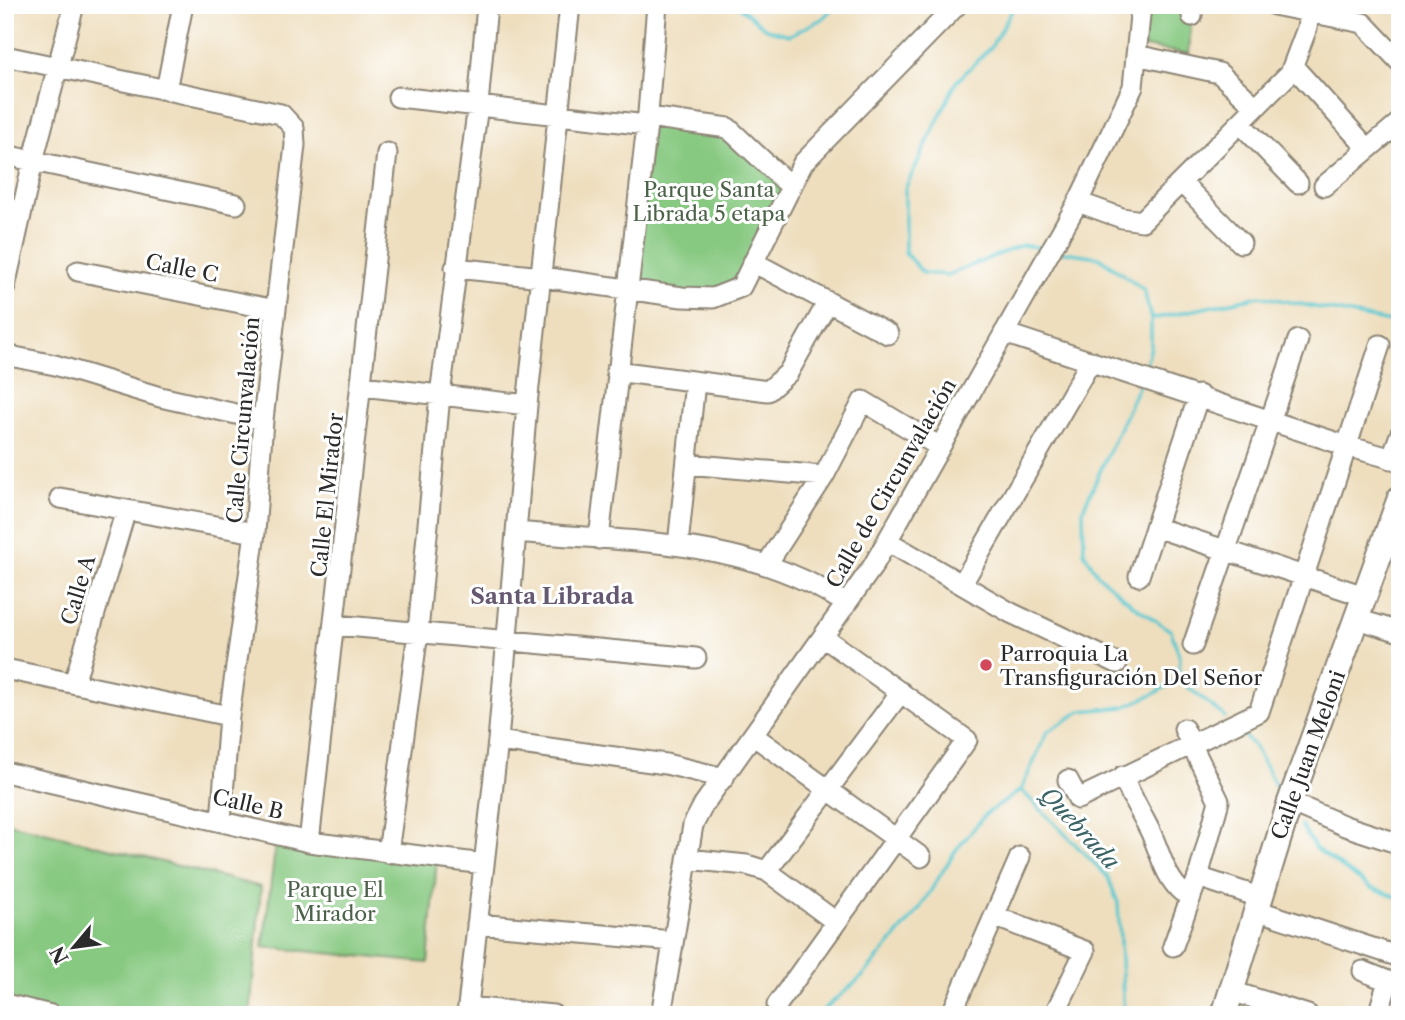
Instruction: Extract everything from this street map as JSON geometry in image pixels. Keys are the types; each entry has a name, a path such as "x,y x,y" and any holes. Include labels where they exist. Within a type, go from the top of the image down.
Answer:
{"main road":[{"name":"Calle Juan Meloni","path":"1224,1015 1290,802 1400,498"}],"street":[{"path":"5,288 8,261 75,5"},
{"path":"5,56 166,90 183,5"},
{"path":"388,853 418,632 440,395 478,105 487,5"},
{"path":"553,1015 468,1011 499,741 527,405 570,5"},
{"path":"599,539 616,371 648,121 657,5"},
{"path":"455,268 542,276 628,290 713,298 741,287 791,187 814,150 957,5"},
{"name":"Calle de Circunvalación","path":"661,1015 693,825 887,541 1078,202 1133,87 1141,5"},
{"path":"1274,5 1310,9 1363,23 1400,62"},
{"path":"1078,202 1122,218 1142,221 1290,73 1307,28 1310,9"},
{"path":"1136,55 1219,73 1256,107"},
{"path":"1293,66 1368,149"},
{"name":"Calle Circunvalación","path":"166,90 281,114 294,128 295,145 263,420 255,533 229,716 221,821"},
{"path":"398,97 557,116 728,128 791,187"},
{"path":"1324,186 1400,122"},
{"path":"1240,123 1298,183"},
{"name":"Calle El Mirador","path":"309,842 336,625 387,153"},
{"path":"5,155 236,204"},
{"path":"1181,182 1241,243"},
{"path":"753,262 888,334"},
{"name":"Calle C","path":"78,271 276,310"},
{"path":"616,371 768,391 788,373 828,302"},
{"path":"1003,333 1396,460 1400,435"},
{"path":"1194,645 1298,341"},
{"path":"1068,780 1078,799 1188,737 1259,712 1380,345"},
{"path":"5,355 55,365 160,397 263,420"},
{"path":"962,584 1091,361"},
{"path":"678,545 695,382"},
{"path":"362,386 527,405"},
{"path":"1139,576 1199,395"},
{"path":"767,565 824,476 863,401 940,447"},
{"path":"687,464 824,476"},
{"path":"60,498 255,533"},
{"name":"Calle A","path":"74,683 127,510"},
{"path":"1155,527 1304,575 1400,632"},
{"path":"517,531 678,545 722,552 817,584 846,604"},
{"path":"887,541 1011,613 1117,663"},
{"path":"336,625 696,658"},
{"path":"778,1005 967,740 823,637"},
{"path":"5,669 229,716"},
{"path":"767,871 901,692"},
{"path":"754,736 921,857"},
{"path":"1173,946 1195,884 1219,801 1188,737"},
{"path":"499,741 666,764 724,778"},
{"name":"Calle B","path":"5,772 309,842 484,864"},
{"path":"1123,776 1133,805 1148,827 1174,885 1182,891 1195,884 1257,903 1400,957"},
{"path":"1290,802 1345,826 1400,844"},
{"path":"951,1015 1020,857"},
{"path":"687,859 747,865 767,871 836,922"},
{"path":"996,917 1085,951 1054,1015"},
{"path":"477,924 673,942"},
{"path":"1363,971 1388,981 1378,1015"},
{"path":"1231,991 1301,1014"},
{"path":"5,1004 51,1015"}],"green space":[{"path":"1147,5 1192,5 1189,54 1143,47"},
{"name":"Parque Santa Librada 5 etapa","path":"647,125 728,128 791,187 753,262 713,298 637,284"},
{"path":"5,822 261,887 250,1015 5,1015"},
{"name":"Parque El Mirador","path":"276,841 437,859 428,963 263,947"}],"waterway":[{"path":"737,5 766,29 790,35 822,19 836,5"},
{"path":"1015,5 991,47 956,82 905,189 905,253 923,273 948,275 1022,245 1043,248"},
{"path":"1057,251 1099,257 1144,290 1151,319 1151,347 1144,371"},
{"path":"1152,319 1260,296 1400,324"},
{"path":"817,1015 862,977 918,911 956,850 986,814 1021,790 1047,732 1081,711 1124,707 1154,694 1178,679 1180,658 1171,631 1134,606 1098,575 1084,552 1083,509 1139,385"},
{"name":"Quebrada","path":"1178,679 1225,717"},
{"name":"Quebrada","path":"1240,732 1254,746 1278,790"},
{"name":"Quebrada","path":"1021,790 1108,877 1118,903 1124,1015"},
{"name":"Quebrada","path":"1301,825 1315,848 1371,888 1400,898"}],"place":[{"name":"Parroquia La Transfiguración Del Señor","path":"986,665"}],"district":[{"name":"Santa Librada","path":"552,596"}]}
